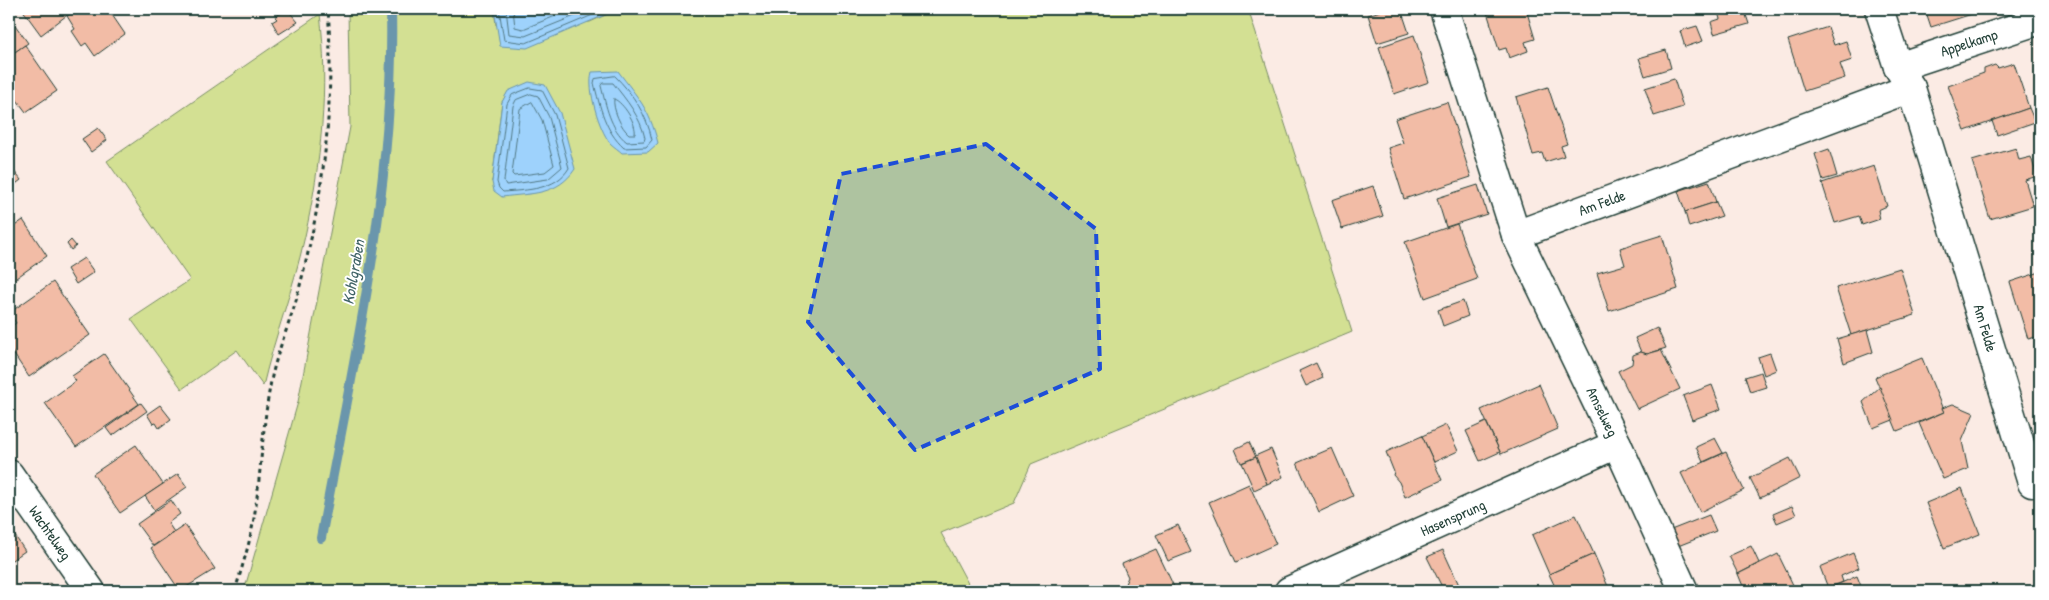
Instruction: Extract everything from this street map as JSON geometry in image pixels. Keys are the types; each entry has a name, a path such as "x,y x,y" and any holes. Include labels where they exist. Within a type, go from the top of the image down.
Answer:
{"street":[{"path":"1444,9 1516,235"},
{"name":"Am Felde","path":"1879,9 1905,78 2036,481"},
{"name":"Appelkamp","path":"1905,78 2040,20"},
{"name":"Am Felde","path":"1516,235 1905,78"},
{"name":"Amselweg","path":"1516,235 1617,444 1684,591"},
{"name":"Hasensprung","path":"1289,591 1617,444"},
{"name":"Wachtelweg","path":"9,474 91,591"}],"path":[{"path":"235,591 254,519 270,386 281,342 298,294 321,195 330,98 331,50 328,9"}],"highlighted area":[{"path":"986,144 1096,229 1100,369 915,450 808,322 841,174"}],"green space":[{"path":"348,9 494,9 496,25 590,22 619,9 1248,9 1352,332 1031,464 1014,503 941,533 972,591 244,591 298,402 350,127","holes":["508,92 492,182 502,102"]},
{"path":"320,14 324,69 322,125 311,209 301,255 263,386 237,350 182,389 131,319 190,280 107,161"}],"water":[{"path":"494,9 619,9 527,48 500,46"},
{"path":"618,71 647,112 655,131 658,143 648,152 622,153 610,143 598,119 591,89 592,72"},
{"path":"529,82 545,85 560,113 575,169 568,178 552,189 533,194 502,197 494,191 492,182 502,102 508,91"}],"building":[{"path":"22,9 75,9 41,35"},
{"path":"78,9 108,9 125,34 95,56 86,43 82,46 72,31 75,29 67,16"},
{"path":"287,9 298,22 279,34 272,22 277,19 275,17"},
{"path":"1386,9 1401,9 1409,33 1377,43 1368,15"},
{"path":"1486,9 1526,9 1535,39 1525,42 1528,51 1509,58 1506,48 1499,50"},
{"path":"1717,9 1744,9 1749,24 1714,34 1711,22 1720,19"},
{"path":"1925,9 1971,9 1972,14 1931,27"},
{"path":"9,19 28,43 9,56"},
{"path":"1697,26 1703,41 1685,47 1680,31"},
{"path":"1828,27 1834,45 1846,41 1852,60 1840,64 1845,78 1804,91 1788,40"},
{"path":"1414,35 1429,82 1394,94 1379,47"},
{"path":"25,45 57,91 26,112 14,96 10,99 9,96 9,56"},
{"path":"1666,50 1671,68 1645,76 1639,58"},
{"path":"2014,63 2029,108 1965,131 1948,86 1984,73 1984,69 1995,65 1998,68"},
{"path":"1674,79 1683,107 1654,116 1645,88"},
{"path":"1548,87 1567,144 1561,146 1564,156 1545,162 1542,153 1533,155 1516,97"},
{"path":"1447,102 1471,177 1404,199 1388,148 1403,143 1395,119"},
{"path":"2029,108 2035,122 1997,135 1992,121"},
{"path":"98,128 107,140 91,152 82,139"},
{"path":"2016,148 2019,160 2031,157 2037,176 2025,180 2033,206 1990,219 1972,161"},
{"path":"1829,149 1837,176 1823,180 1815,154"},
{"path":"1874,166 1887,206 1878,210 1880,219 1862,225 1859,216 1835,223 1822,183"},
{"path":"9,167 21,180 9,189"},
{"path":"1709,181 1716,202 1685,212 1678,191"},
{"path":"1478,185 1487,214 1446,227 1437,198"},
{"path":"1373,186 1383,216 1342,229 1332,200"},
{"path":"1716,202 1722,216 1689,227 1685,212"},
{"path":"23,220 47,256 9,283 9,230"},
{"path":"1457,224 1477,279 1425,298 1405,242"},
{"path":"1662,235 1678,289 1609,311 1597,273 1625,265 1620,248"},
{"path":"71,240 76,246 71,250 67,244"},
{"path":"84,258 94,272 76,284 67,269"},
{"path":"1900,268 1915,315 1851,335 1836,288"},
{"path":"2040,272 2040,336 2028,339 2010,282"},
{"path":"53,282 90,335 29,377 9,347 9,328 16,323 9,313"},
{"path":"1463,301 1468,316 1443,326 1438,310"},
{"path":"1657,328 1666,348 1647,354 1641,352 1635,338"},
{"path":"1867,330 1873,352 1844,363 1837,339"},
{"path":"1661,350 1680,389 1637,409 1618,371 1632,364 1633,355 1641,352 1647,354"},
{"path":"1770,353 1776,370 1764,375 1758,357"},
{"path":"104,354 139,404 76,447 45,403 76,381 72,376"},
{"path":"1922,358 1944,412 1897,431 1875,377"},
{"path":"1316,363 1323,378 1306,386 1299,371"},
{"path":"1761,372 1766,387 1750,392 1745,377"},
{"path":"1539,384 1558,429 1501,454 1481,410"},
{"path":"1712,385 1721,409 1692,420 1683,396"},
{"path":"1880,387 1893,420 1873,428 1863,402"},
{"path":"141,403 147,411 112,436 106,428"},
{"path":"1953,404 1974,413 1962,441 1968,469 1943,479 1919,423 1944,412 1942,408"},
{"path":"160,405 171,419 159,428 156,423 153,424 147,414"},
{"path":"1486,422 1500,452 1480,461 1466,431"},
{"path":"1446,425 1458,451 1434,462 1422,436"},
{"path":"1422,436 1442,480 1405,497 1399,482 1393,475 1394,472 1386,452"},
{"path":"1715,438 1723,453 1703,462 1696,447"},
{"path":"1249,442 1256,457 1241,463 1235,449"},
{"path":"136,445 163,484 120,513 93,474"},
{"path":"1332,448 1353,496 1319,512 1297,463"},
{"path":"1271,449 1283,477 1267,484 1255,456"},
{"path":"1726,452 1744,490 1700,512 1681,473"},
{"path":"1256,457 1267,484 1254,490 1242,463"},
{"path":"1790,458 1800,478 1760,498 1750,478"},
{"path":"178,474 187,487 154,510 145,496"},
{"path":"1249,484 1276,544 1236,562 1209,502"},
{"path":"1962,488 1980,534 1944,548 1926,503"},
{"path":"171,500 180,514 168,523 174,532 153,546 137,524"},
{"path":"1792,506 1796,515 1777,523 1773,514"},
{"path":"1576,515 1594,554 1549,574 1532,535"},
{"path":"1709,515 1716,531 1678,546 1671,530"},
{"path":"185,525 215,569 180,591 151,548"},
{"path":"1178,525 1191,552 1168,561 1156,535"},
{"path":"9,527 25,551 9,562"},
{"path":"1751,546 1759,563 1738,574 1729,556"},
{"path":"1156,549 1176,591 1127,591 1124,586 1128,577 1122,564"},
{"path":"1443,550 1459,585 1446,591 1444,591 1427,557"},
{"path":"1853,553 1859,568 1841,576 1843,582 1828,588 1820,567"},
{"path":"1594,554 1610,591 1557,591 1549,574"},
{"path":"1778,554 1796,591 1745,591 1738,574"},
{"path":"1857,576 1863,591 1831,591 1830,588"},
{"path":"50,583 56,591 38,591"}],"waterway":[{"name":"Kohlgraben","path":"321,538 370,275 379,209 390,76 391,9"}]}
